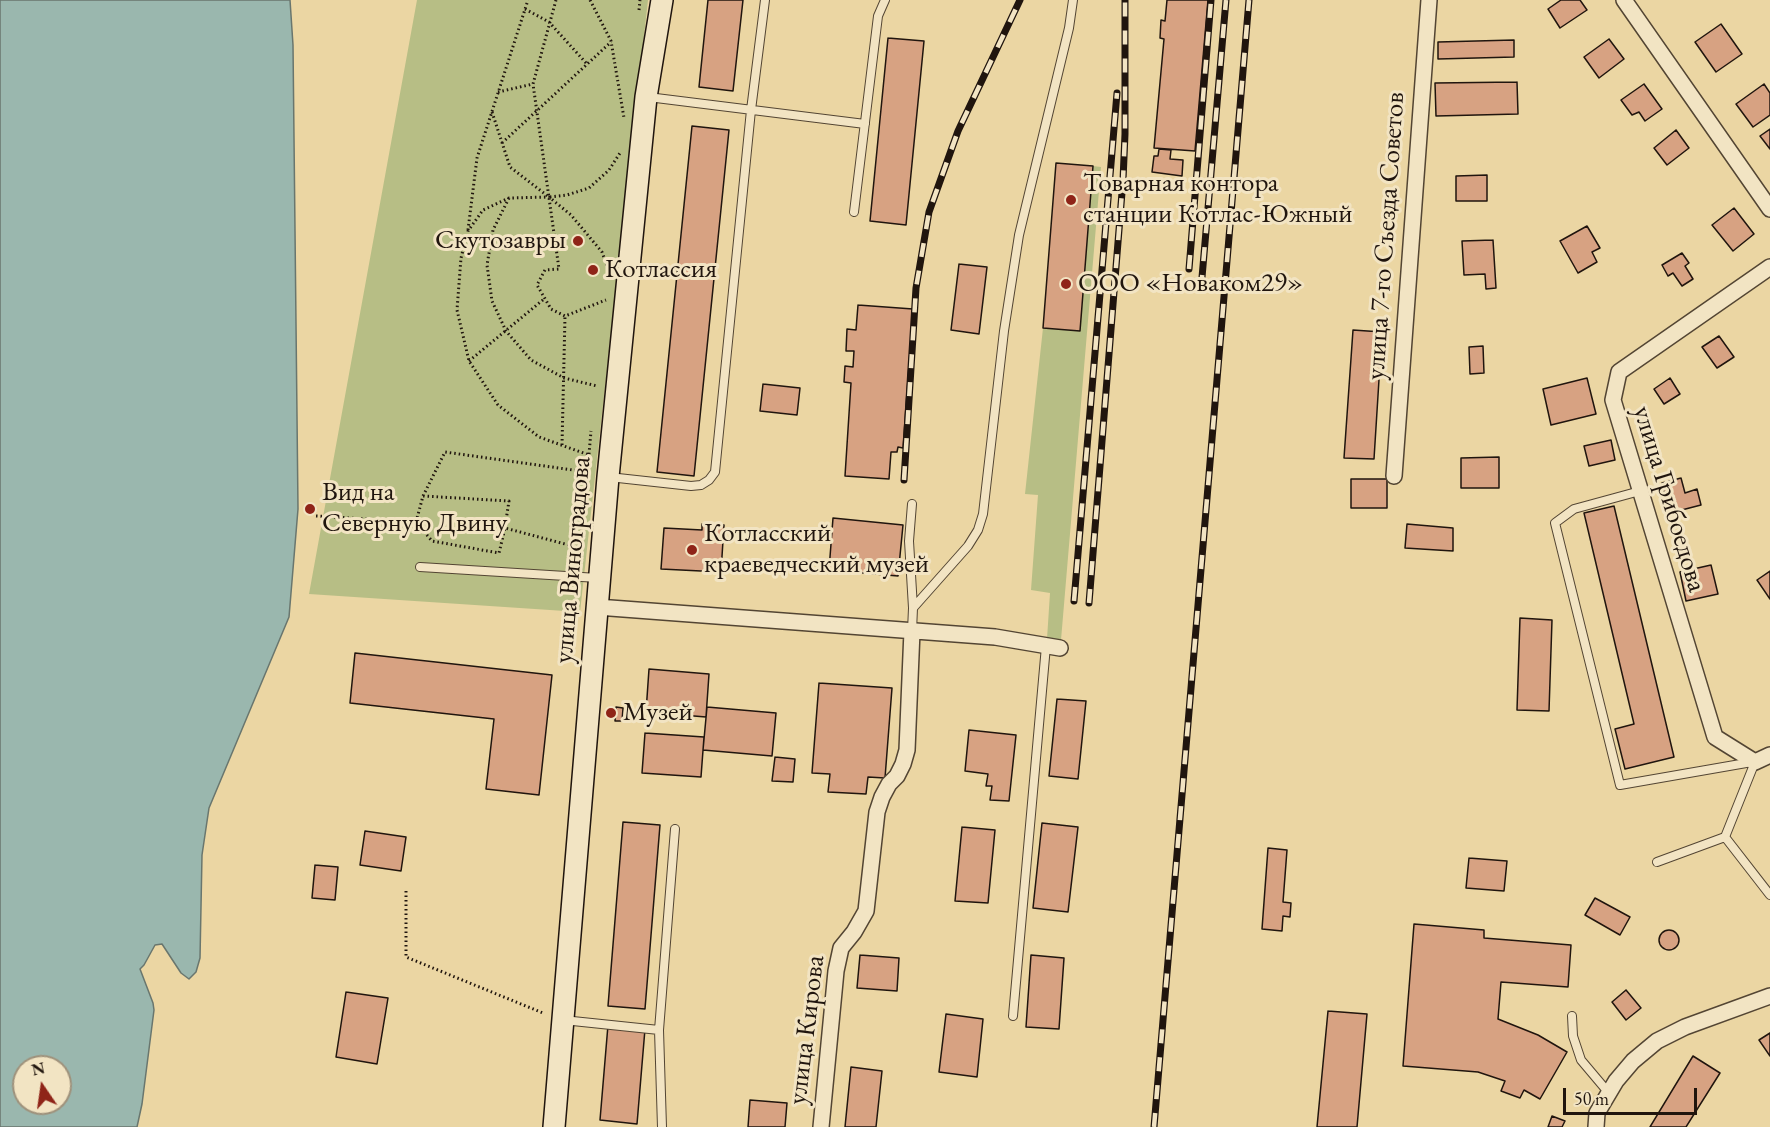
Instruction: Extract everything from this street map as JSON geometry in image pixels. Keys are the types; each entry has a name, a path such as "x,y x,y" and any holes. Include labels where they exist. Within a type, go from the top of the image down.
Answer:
{"main road":[{"name":"улица Виноградова","path":"554,1127 608,477 646,97 662,0"}],"street":[{"name":"улица 7-го Съезда Советов","path":"1394,476 1429,0"},
{"path":"1624,0 1770,209"},
{"name":"улица Грибоедова","path":"1755,762 1715,737 1613,400 1619,372 1770,267"},
{"path":"597,608 995,637 1053,647"},
{"name":"улица Кирова","path":"821,1127 836,970 841,948 854,932 866,911 877,812 882,797 903,764 907,750 912,631"},
{"path":"1755,762 1770,755"},
{"path":"1596,1127 1597,1113 1608,1092 1633,1061 1657,1041 1770,996"}],"lane":[{"path":"608,477 691,486 702,485 715,472 751,110 765,0"},
{"path":"854,212 878,16 885,0"},
{"path":"913,608 968,546 978,530 983,514 988,490 1004,331 1019,235 1069,28 1073,0"},
{"path":"646,97 865,124"},
{"path":"1640,491 1574,509 1554,523 1620,785 1755,762"},
{"path":"912,504 909,541 912,631"},
{"path":"420,567 600,578"},
{"path":"1013,1016 1053,647"},
{"path":"1657,862 1725,837 1755,762"},
{"path":"662,1127 660,1030 675,829"},
{"path":"1725,837 1770,896"},
{"path":"1572,1016 1573,1036 1581,1060 1608,1092"},
{"path":"562,1020 660,1030"}],"path":[{"path":"505,528 580,548 589,455 539,438 498,405 469,361 456,310 461,258 468,231 477,158 528,0"},
{"path":"556,0 534,84 559,269 545,270 537,285 551,309 566,316 607,300"},
{"path":"590,0 611,41 624,118"},
{"path":"525,9 549,22 587,64"},
{"path":"502,143 611,41"},
{"path":"498,92 534,84"},
{"path":"492,112 510,167 571,215 602,252 610,275"},
{"path":"468,231 483,210 509,198 567,195 589,188 609,170 621,150"},
{"path":"509,198 493,230 487,265 492,301 506,331 531,360 564,378 597,386"},
{"path":"469,361 544,299"},
{"path":"562,445 566,316"},
{"path":"416,522 423,496 445,452 587,472"},
{"path":"316,516 416,522 432,541 499,553 509,501 423,496"},
{"path":"406,891 406,957 562,1020"}],"green space":[{"path":"417,0 648,0 580,612 309,594"},
{"path":"1093,166 1101,167 1061,640 1047,639 1050,593 1031,590 1038,495 1025,494 1043,328 1079,331"}],"water":[{"path":"0,0 290,0 293,45 298,509 289,617 209,808 202,855 200,958 196,972 189,979 181,973 162,944 155,945 140,969 154,1010 137,1127 0,1127"}],"building":[{"path":"708,0 743,0 733,91 699,87"},
{"path":"1167,0 1208,0 1195,151 1154,148 1164,39 1160,38 1161,20 1165,21"},
{"path":"1561,0 1580,0 1587,10 1560,28 1548,9"},
{"path":"1721,24 1742,54 1716,72 1695,42"},
{"path":"888,38 924,41 906,225 870,221"},
{"path":"1609,39 1624,59 1599,78 1584,57"},
{"path":"1514,40 1514,57 1438,59 1438,42"},
{"path":"1517,82 1518,114 1436,116 1435,83"},
{"path":"1644,84 1662,109 1645,121 1639,112 1632,115 1621,100"},
{"path":"1764,84 1770,93 1770,115 1753,127 1736,104"},
{"path":"692,126 729,130 694,476 657,472"},
{"path":"1770,129 1770,149 1760,136"},
{"path":"1676,130 1689,148 1667,165 1654,148"},
{"path":"1159,149 1171,150 1170,159 1183,160 1182,176 1152,172 1154,156 1158,156"},
{"path":"1056,163 1093,166 1080,331 1043,328"},
{"path":"1487,175 1487,201 1456,201 1456,176"},
{"path":"1734,208 1754,234 1733,251 1712,225"},
{"path":"1587,226 1600,248 1592,252 1597,262 1578,273 1560,241"},
{"path":"1493,240 1496,288 1486,289 1485,274 1464,275 1462,241"},
{"path":"1682,253 1689,263 1685,266 1693,279 1682,286 1673,273 1668,276 1662,265"},
{"path":"959,264 987,267 979,334 951,330"},
{"path":"858,305 913,309 903,448 898,447 897,452 891,452 889,479 845,476 851,383 844,382 845,366 853,367 854,351 846,351 847,329 856,330"},
{"path":"1353,330 1382,332 1374,459 1344,458"},
{"path":"1719,336 1734,357 1717,368 1702,347"},
{"path":"1483,346 1484,373 1470,374 1469,347"},
{"path":"1587,378 1596,414 1551,425 1543,389"},
{"path":"1670,378 1680,394 1664,404 1654,389"},
{"path":"763,384 800,388 797,415 760,411"},
{"path":"1611,440 1615,460 1589,466 1584,446"},
{"path":"1499,457 1499,488 1461,488 1461,458"},
{"path":"1681,478 1685,493 1697,489 1701,505 1670,513 1662,483"},
{"path":"1351,479 1387,479 1387,508 1351,508"},
{"path":"1614,506 1674,757 1625,769 1615,729 1634,724 1584,513"},
{"path":"833,518 903,525 898,576 829,570"},
{"name":"Котласский краеведческий музей","path":"702,524 724,525 721,572 661,569 664,528 702,530"},
{"path":"1407,524 1453,528 1453,551 1405,548"},
{"path":"1711,565 1718,594 1686,601 1680,572"},
{"path":"1770,571 1770,599 1757,580"},
{"path":"1520,618 1552,620 1549,711 1517,710"},
{"path":"355,653 552,675 539,795 486,789 494,719 350,703"},
{"path":"649,669 709,674 706,717 646,712"},
{"path":"819,683 892,688 885,778 868,777 866,794 828,792 830,774 812,773"},
{"path":"1057,699 1086,701 1078,779 1049,776"},
{"path":"616,707 623,708 622,721 615,721"},
{"path":"707,707 776,713 772,756 703,750"},
{"path":"969,730 1016,735 1009,801 990,800 992,786 986,786 988,774 965,771"},
{"path":"645,733 704,737 701,777 642,773"},
{"path":"775,757 795,759 793,782 772,781"},
{"path":"623,822 660,825 645,1009 608,1006"},
{"path":"1042,823 1078,827 1068,912 1033,908"},
{"path":"962,827 995,830 988,903 955,901"},
{"path":"365,831 406,837 401,871 360,865"},
{"path":"1268,848 1287,850 1283,902 1291,903 1290,917 1283,916 1282,931 1262,929"},
{"path":"1469,858 1507,861 1504,891 1466,888"},
{"path":"315,865 338,867 335,900 312,898"},
{"path":"1595,898 1630,917 1620,935 1585,915"},
{"path":"1414,924 1484,930 1484,938 1571,945 1568,987 1501,982 1498,1019 1538,1035 1567,1052 1540,1099 1524,1090 1520,1098 1501,1091 1505,1081 1478,1072 1403,1066"},
{"path":"1665,930 1673,930 1679,936 1679,944 1673,950 1665,950 1659,944 1659,936"},
{"path":"860,955 899,958 897,991 857,988"},
{"path":"1031,955 1064,958 1059,1029 1026,1027"},
{"path":"1626,990 1641,1008 1626,1020 1612,1002"},
{"path":"346,992 388,998 377,1064 336,1057"},
{"path":"1328,1011 1367,1014 1357,1127 1317,1127"},
{"path":"946,1014 983,1019 977,1077 939,1072"},
{"path":"608,1025 645,1029 637,1124 600,1120"},
{"path":"1770,1033 1770,1056 1759,1040"},
{"path":"1693,1056 1720,1073 1686,1127 1650,1127"},
{"path":"851,1067 882,1071 876,1127 845,1127"},
{"path":"750,1100 787,1103 785,1127 748,1127"},
{"path":"1552,1116 1565,1121 1562,1127 1548,1127"}],"railway":[{"path":"904,480 916,288 929,212 958,131 1020,0"},
{"path":"1089,603 1123,180 1125,0"},
{"path":"1189,269 1211,0"},
{"path":"1201,289 1226,0"},
{"path":"1154,1127 1249,0"},
{"path":"1074,601 1117,93"}],"place":[{"name":"Товарная контора станции Котлас-Южный","path":"1071,200"},
{"name":"Скутозавры","path":"578,241"},
{"name":"Котлассия","path":"593,270"},
{"name":"ООО «Новаком29»","path":"1066,284"},
{"name":"Вид на Северную Двину","path":"310,509"},
{"name":"Котласский краеведческий музей","path":"692,550"},
{"name":"Музей","path":"611,713"}]}
